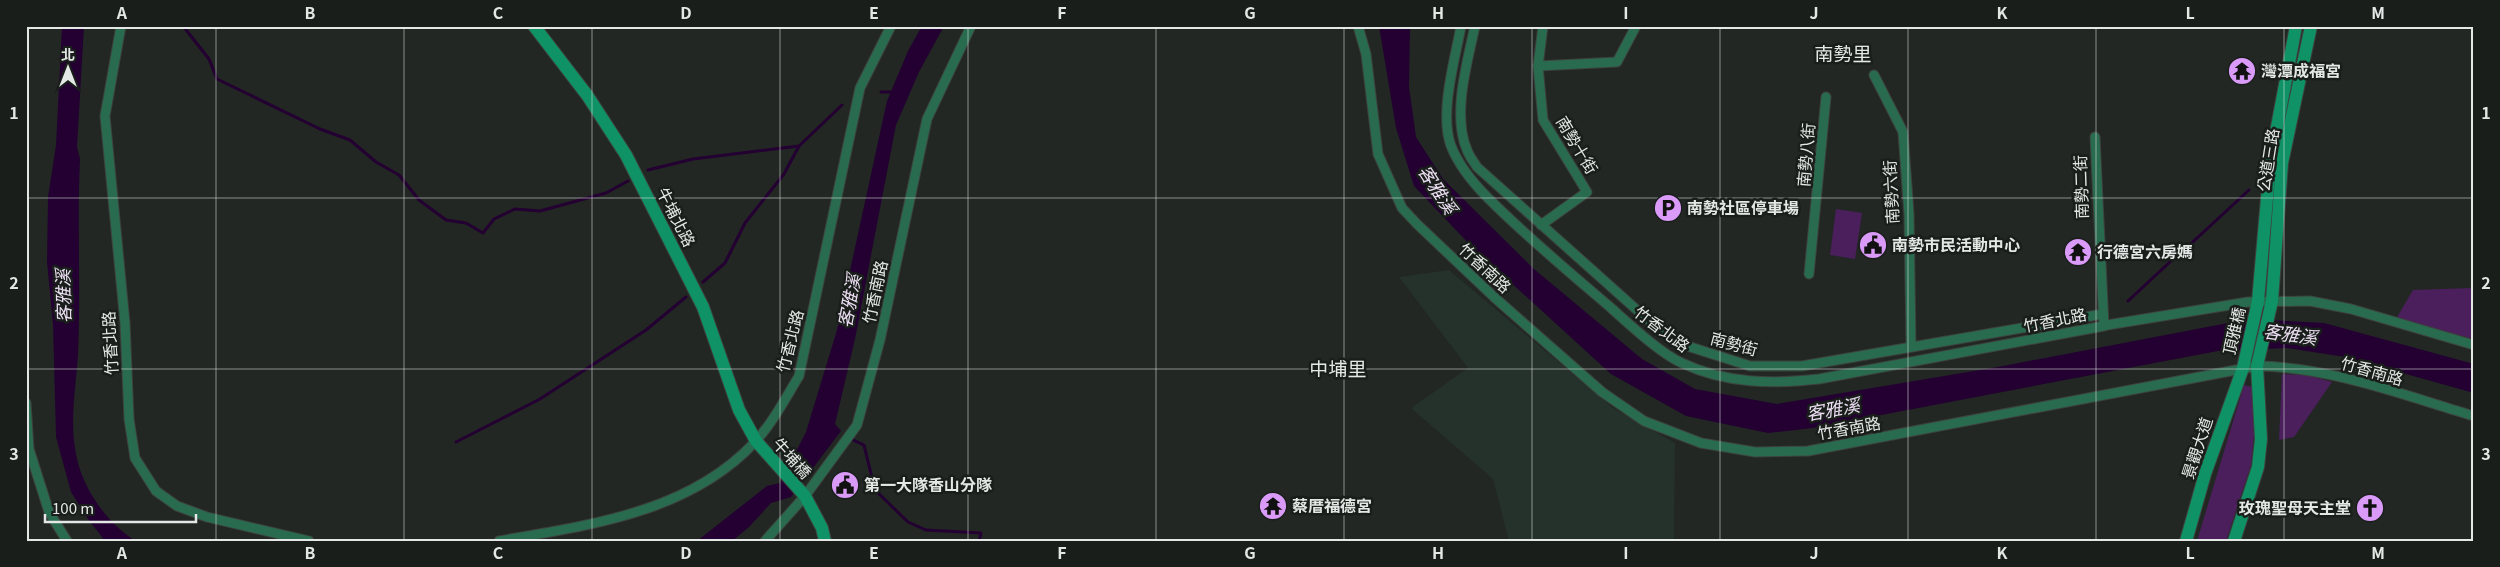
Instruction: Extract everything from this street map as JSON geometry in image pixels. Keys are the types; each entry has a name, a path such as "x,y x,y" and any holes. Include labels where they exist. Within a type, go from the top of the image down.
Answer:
{"street":[{"name":"竹香北路","path":"121,26 105,116 125,323 129,419 135,458 156,491 177,506 207,517 309,541"},
{"name":"牛埔北路","path":"534,26 587,95 626,155 703,307 739,410 756,441"},
{"name":"竹香北路","path":"499,541 633,515 695,489 738,459 756,441 779,410 799,376 860,88 891,26"},
{"name":"竹香南路","path":"766,541 805,496 857,425 880,340 927,119 971,26"},
{"name":"竹香南路","path":"1358,26 1366,54 1378,154 1402,208 1494,297 1602,392 1644,421 1693,440 1754,452 1808,451 2257,366 2291,367 2333,375 2474,416"},
{"name":"竹香北路","path":"1461,26 1447,123 1451,145 1462,167 1488,198 1637,330 1681,363 1730,379 1776,383 1820,379 2102,326 2258,301 2310,301 2351,309 2474,345"},
{"name":"南勢街","path":"1475,26 1465,72 1460,122 1467,150 1477,167 1653,324 1681,344 1750,366 1802,366 1911,345 2103,314"},
{"name":"南勢十街","path":"1541,225 1587,192 1543,120 1538,66 1543,26"},
{"path":"1538,66 1617,62 1636,26"},
{"name":"公道三路","path":"2258,301 2270,164 2296,26"},
{"name":"公道三路","path":"2272,301 2282,162 2311,26"},
{"name":"南勢六街","path":"1874,75 1903,132 1909,214 1911,345"},
{"name":"南勢八街","path":"1809,274 1826,97"},
{"name":"南勢二街","path":"2095,137 2102,326"},
{"name":"頂雅橋","path":"2242,368 2258,301"},
{"name":"頂雅橋","path":"2257,366 2272,301"},
{"path":"2234,541 2258,467 2262,439 2257,366"},
{"name":"景觀大道","path":"2186,541 2205,474 2242,368"},
{"path":"26,404 29,449 48,512 67,541"},
{"name":"牛埔橋","path":"756,441 805,496"},
{"path":"805,496 822,528 825,541"}],"shaded area":[{"path":"1836,209 1862,213 1855,259 1830,255"},
{"path":"1449,270 1613,408 1675,443 1674,541 1509,541 1493,479 1411,408 1468,368 1399,277"},
{"path":"2472,288 2474,339 2396,319 2413,290"},
{"path":"2282,374 2306,375 2332,382 2294,437 2279,440"},
{"path":"2244,385 2253,387 2254,435 2251,465 2226,541 2197,541"}],"water":[{"name":"客雅溪","path":"62,26 84,26 77,147 80,159 78,353 73,422 75,449 82,474 93,497 108,517 136,541 105,541 88,519 71,492 56,437 53,324 47,262 48,197 56,145"},
{"name":"客雅溪","path":"922,26 944,26 919,72 896,125 855,339 835,424 841,431 791,497 771,503 749,527 732,541 697,541 767,486 780,483 806,432 837,330 887,101 908,51"},
{"name":"客雅溪","path":"1379,26 1410,26 1409,87 1416,137 1443,179 1534,269 1642,359 1695,389 1777,404 1998,367 2249,319 2324,323 2474,364 2474,393 2345,357 2287,348 2218,351 1813,428 1768,433 1686,416 1611,374 1473,248 1414,186 1396,128"}],"waterway":[{"path":"183,26 209,59 217,79 320,129 350,140 376,162 399,175 419,200 446,220 466,223 483,233 494,219 515,209 540,211 606,193 628,181"},
{"path":"881,92 894,92"},
{"path":"648,170 693,159 799,146 842,105"},
{"path":"703,282 725,263 745,223 784,174 799,146"},
{"path":"2183,251 2249,190"},
{"path":"2128,301 2172,260"},
{"path":"456,442 540,399 646,330 686,297"},
{"path":"853,440 864,445 875,490 908,522 926,530 981,533 979,541"}],"place":[{"name":"灣潭成福宮","path":"2242,71"},
{"name":"南勢社區停車場","path":"1668,208"},
{"name":"南勢市民活動中心","path":"1873,245"},
{"name":"行德宮六房媽","path":"2078,252"},
{"name":"第一大隊香山分隊","path":"845,485"},
{"name":"蔡厝福德宮","path":"1273,506"},
{"name":"玫瑰聖母天主堂","path":"2370,508"}],"district":[{"name":"南勢里","path":"1843,54"},
{"name":"中埔里","path":"1338,369"}]}
